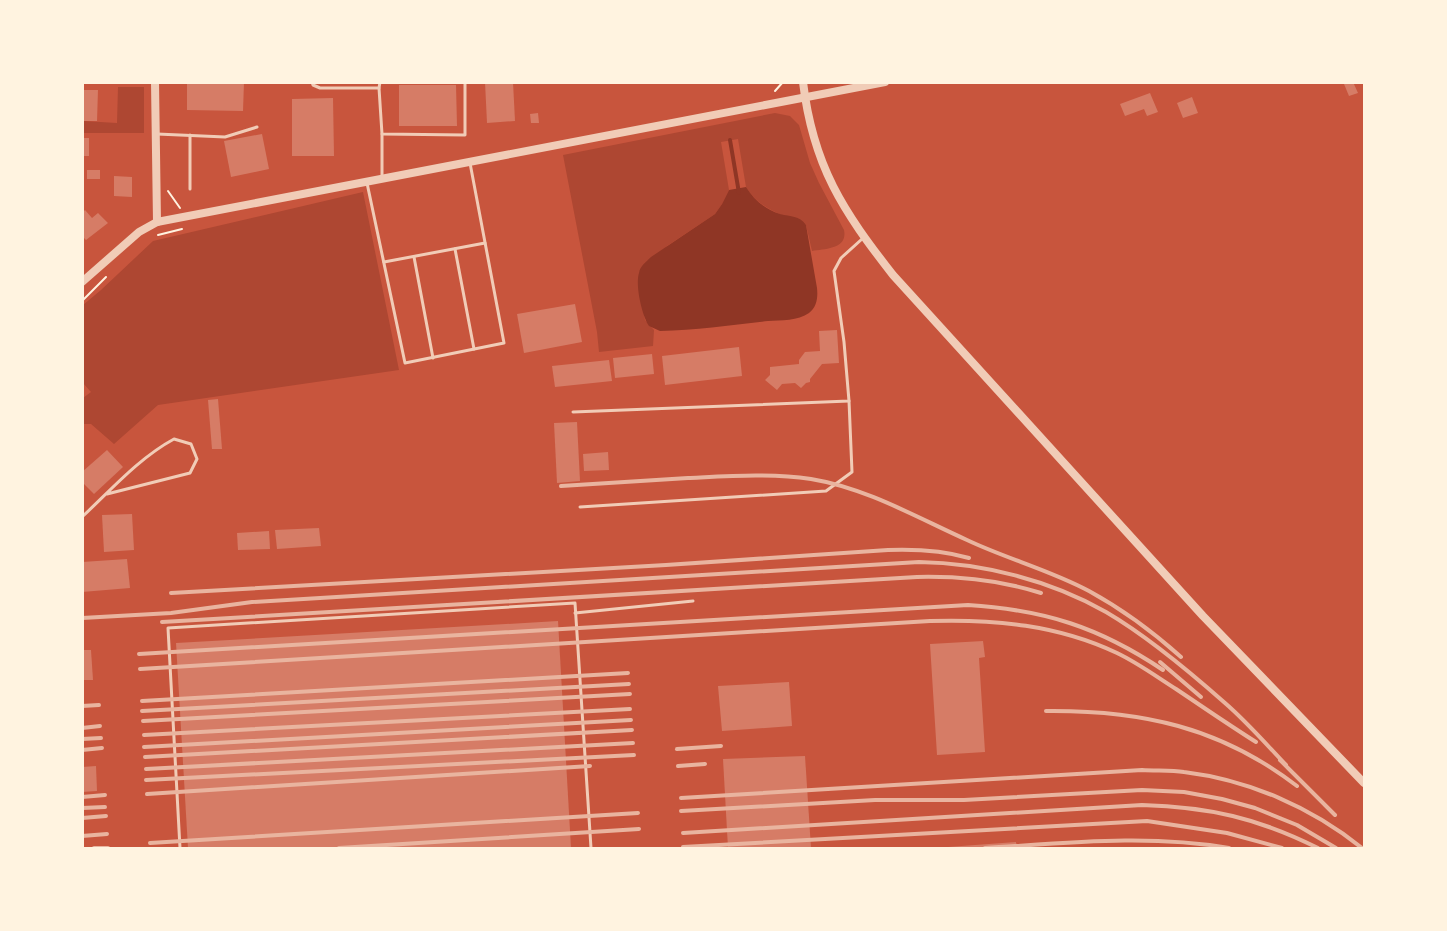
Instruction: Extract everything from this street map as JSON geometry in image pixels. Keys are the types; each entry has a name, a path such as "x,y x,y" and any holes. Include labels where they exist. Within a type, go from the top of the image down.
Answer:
{"street":[{"path":"155,82 157,222"},
{"path":"802,82 820,158 833,190 893,275 1203,616 1365,783"},
{"path":"82,282 139,232 157,222 885,82"}],"lane":[{"path":"312,82 312,85 320,88 379,88"},
{"path":"380,82 382,179"},
{"path":"382,134 465,135 465,82"},
{"path":"155,134 225,137 257,127"},
{"path":"190,135 190,189"},
{"path":"366,182 405,363 504,343 469,162"},
{"path":"580,507 826,491 852,472 844,342 834,271 841,258 864,237"},
{"path":"384,262 485,243"},
{"path":"454,249 474,349"},
{"path":"414,256 433,357"},
{"path":"573,412 849,402"},
{"path":"82,517 155,449 174,440 191,444 196,459 190,473 107,494"},
{"path":"575,613 693,601"},
{"path":"180,849 168,628 575,603 591,849"}],"path":[{"path":"156,236 184,228"},
{"path":"82,301 107,275"}],"shaded area":[{"path":"118,87 144,87 144,133 83,133 83,121 117,123"},
{"path":"775,113 790,116 799,125 810,163 844,230 843,241 834,247 812,251 806,225 765,206 746,187 738,139 721,142 729,190 722,204 715,214 667,246 639,284 645,320 654,330 653,346 599,352 563,155"},
{"path":"746,187 765,207 780,214 798,218 806,225 817,288 814,308 805,316 789,320 660,331 649,326 639,292 638,278 642,266 651,257 715,214 729,190"},
{"path":"363,192 399,370 158,405 114,444 91,424 83,424 83,398 91,392 83,383 83,305 153,241"}],"building":[{"path":"187,82 244,82 243,111 187,110"},
{"path":"485,82 513,82 515,121 487,123"},
{"path":"1353,82 1358,93 1349,96 1344,84"},
{"path":"399,85 456,85 457,126 399,126"},
{"path":"82,90 98,90 97,121 82,121"},
{"path":"1150,93 1158,112 1147,116 1144,109 1125,116 1120,104"},
{"path":"1192,97 1198,113 1183,118 1177,103"},
{"path":"333,98 334,156 292,156 292,99"},
{"path":"538,113 539,123 531,123 530,114"},
{"path":"262,134 269,169 231,177 224,141"},
{"path":"82,138 89,138 89,156 82,156"},
{"path":"87,170 100,170 100,179 87,179"},
{"path":"114,176 132,177 132,197 114,196"},
{"path":"85,210 92,218 98,213 108,223 86,240 82,236 82,213"},
{"path":"575,304 582,342 524,353 517,314"},
{"path":"837,330 839,363 822,364 810,382 801,388 795,383 782,384 777,390 765,380 770,375 770,367 799,364 805,352 820,351 819,331"},
{"path":"739,347 742,376 665,385 662,356"},
{"path":"652,354 654,374 615,378 613,358"},
{"path":"609,360 612,381 555,387 552,366"},
{"path":"218,399 222,449 212,449 208,400"},
{"path":"577,422 580,481 557,483 554,423"},
{"path":"107,450 123,467 94,494 82,482 82,472"},
{"path":"608,452 609,470 584,471 583,454"},
{"path":"132,514 134,550 104,552 102,515"},
{"path":"319,528 321,546 277,549 275,530"},
{"path":"269,531 270,549 238,550 237,533"},
{"path":"127,559 130,588 82,592 82,562"},
{"path":"558,621 571,848 188,848 176,643"},
{"path":"983,641 985,657 979,658 985,752 937,755 930,644"},
{"path":"82,650 91,650 93,680 82,680"},
{"path":"789,682 792,726 722,731 718,686"},
{"path":"805,756 811,848 728,848 723,759"},
{"path":"96,766 97,791 82,792 82,767"},
{"path":"1016,842 1016,848 948,848 948,847"}],"waterway":[{"path":"730,140 739,193"}],"railway":[{"path":"561,486 750,476 796,477 831,483 871,496 982,547 1074,584 1125,613 1181,657"},
{"path":"171,593 888,550 929,551 969,558"},
{"path":"82,618 171,613 252,602 919,562 943,563 991,570 1039,582 1106,612 1168,655 1212,691 1286,765"},
{"path":"162,622 917,577 980,580 1041,593"},
{"path":"139,654 968,605 1022,611 1070,623 1116,642 1163,670"},
{"path":"140,669 930,621 978,621 1049,630 1117,653 1147,670 1256,742"},
{"path":"1160,662 1201,697"},
{"path":"142,701 628,673"},
{"path":"142,711 629,684"},
{"path":"143,721 630,694"},
{"path":"82,706 99,705"},
{"path":"144,735 630,709"},
{"path":"1046,711 1114,714 1178,726 1239,749 1297,786"},
{"path":"144,747 631,720"},
{"path":"82,728 100,726"},
{"path":"145,757 632,730"},
{"path":"82,739 101,738"},
{"path":"146,769 633,743"},
{"path":"677,749 721,746"},
{"path":"82,750 102,748"},
{"path":"146,780 634,755"},
{"path":"1280,760 1335,815"},
{"path":"678,766 705,764"},
{"path":"147,794 590,766"},
{"path":"681,798 1142,770 1174,771 1232,781 1278,798 1322,820 1362,848"},
{"path":"681,811 875,800 964,800 1142,790 1184,792 1255,808 1297,825 1336,848"},
{"path":"82,797 105,795"},
{"path":"683,833 1142,805 1189,808 1233,816 1275,829 1318,848"},
{"path":"82,808 105,807"},
{"path":"150,843 638,813"},
{"path":"82,818 106,816"},
{"path":"683,847 1147,821 1227,833 1282,848"},
{"path":"339,848 639,829"},
{"path":"82,836 107,834"},
{"path":"985,848 1076,842 1138,841 1168,841 1229,848"},
{"path":"94,848 108,848"}]}
